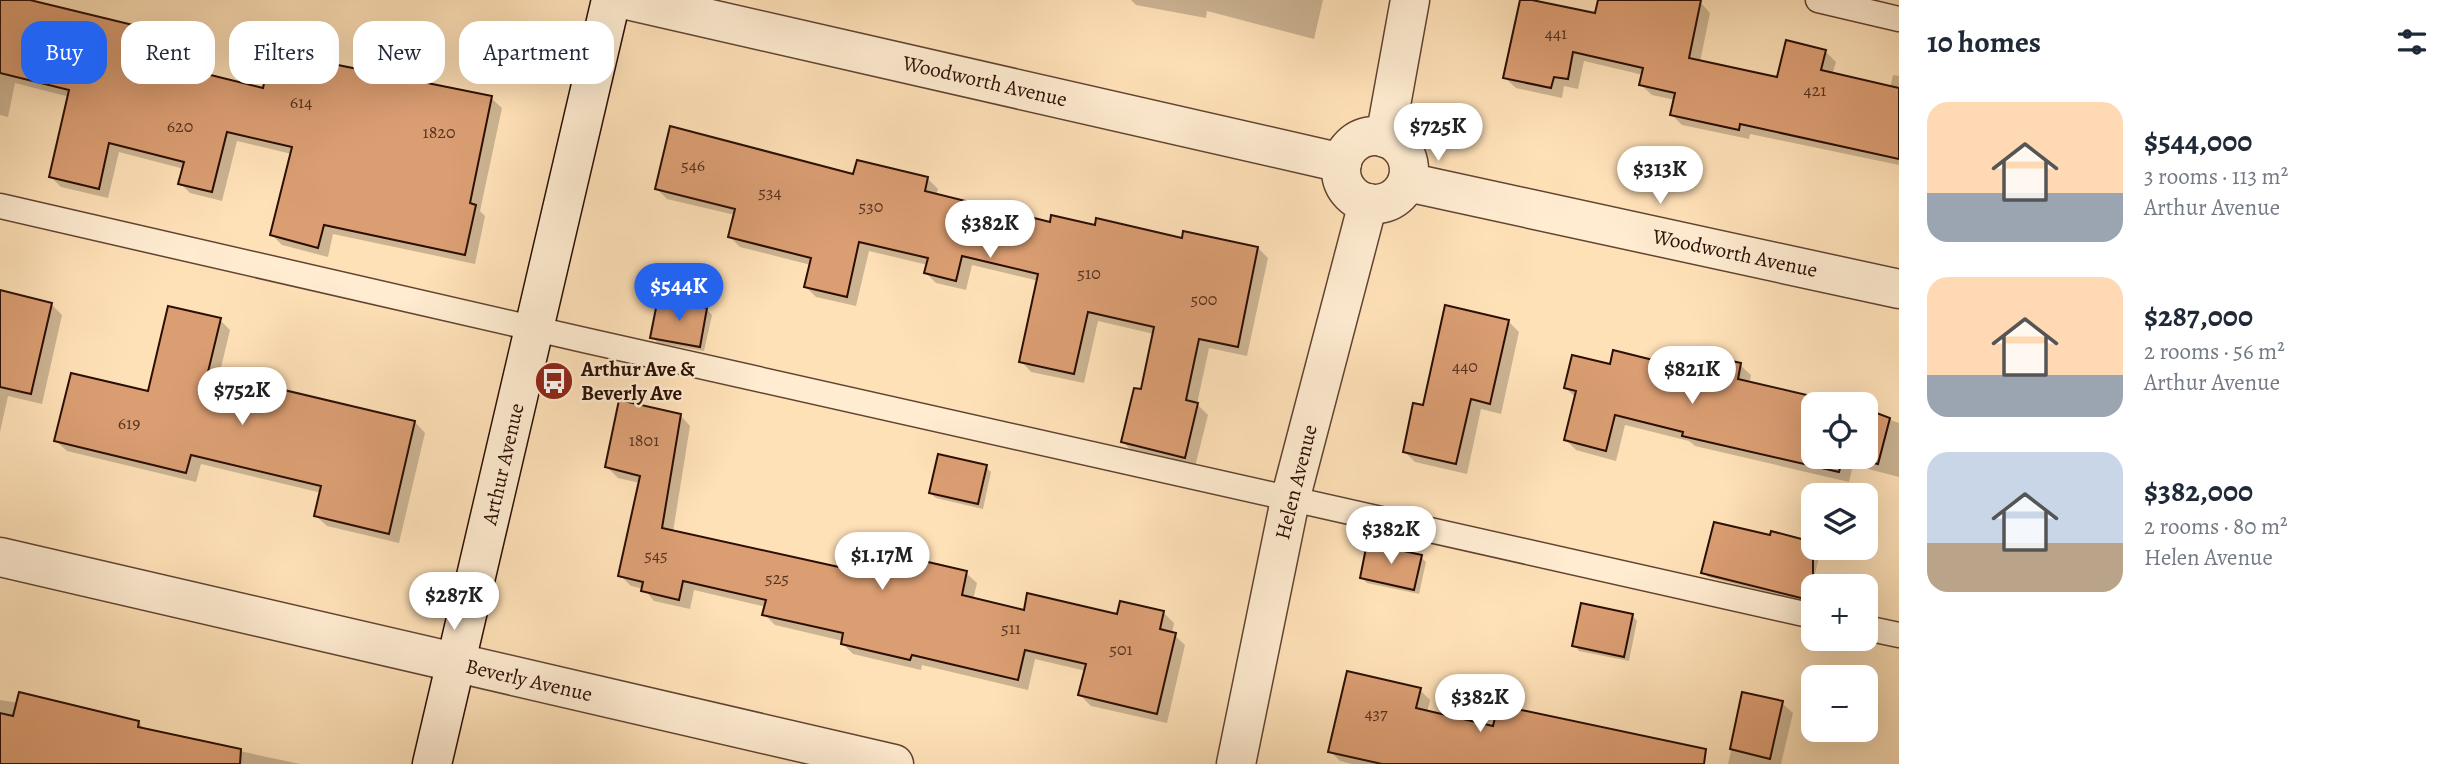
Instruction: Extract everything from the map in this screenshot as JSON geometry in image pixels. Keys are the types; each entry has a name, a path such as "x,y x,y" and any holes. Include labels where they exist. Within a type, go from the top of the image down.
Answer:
{"street":[{"name":"Arthur Avenue","path":"432,764 611,0"},
{"name":"Woodworth Avenue","path":"627,0 1342,163"},
{"path":"1385,138 1410,0"},
{"path":"1374,136 1385,138 1403,150 1409,171 1408,182 1394,199 1384,203 1368,203 1352,195 1345,186 1341,175 1342,163 1354,144 1374,136"},
{"name":"Woodworth Avenue","path":"1408,182 1899,289"},
{"name":"Helen Avenue","path":"1236,764 1290,500 1368,203"},
{"name":"Beverly Avenue","path":"0,557 894,764"}],"lane":[{"path":"1818,0 1899,19"},
{"path":"0,206 1290,500 1801,613"},
{"path":"1878,631 1899,635"}],"building":[{"path":"0,0 30,0 121,22 121,84 215,84 215,76 229,80 229,84 263,88 264,84 339,84 339,65 353,68 353,84 432,84 492,96 470,203 476,205 465,255 324,225 318,248 270,235 292,147 227,132 212,192 178,184 184,162 109,143 99,189 49,177 69,90 45,84 107,84 107,21 21,21 21,78 0,73"},
{"path":"1520,0 1595,13 1598,0 1701,0 1689,58 1777,77 1786,40 1826,50 1821,70 1899,88 1899,159 1740,124 1739,130 1670,115 1675,93 1639,85 1643,68 1573,52 1568,79 1554,77 1551,88 1503,78"},
{"path":"670,126 853,174 857,160 928,177 925,191 1050,222 1051,215 1095,225 1096,218 1182,238 1183,231 1258,247 1238,347 1199,339 1186,400 1198,403 1185,458 1121,442 1134,388 1141,389 1154,327 1088,312 1074,374 1019,362 1038,274 962,256 956,281 924,273 928,258 859,242 847,297 804,287 811,258 728,237 735,209 655,189"},
{"path":"0,290 52,303 31,394 0,387"},
{"path":"658,298 707,308 700,347 650,338"},
{"path":"1445,305 1509,320 1490,404 1471,399 1456,464 1403,452 1413,403 1423,405"},
{"path":"168,306 221,318 208,372 415,421 389,534 314,516 321,486 191,455 186,473 54,441 71,373 148,391"},
{"path":"1613,350 1697,371 1701,354 1741,363 1738,379 1801,394 1801,463 1682,436 1683,432 1615,415 1606,451 1564,440 1576,391 1564,388 1572,355 1610,364"},
{"path":"619,400 681,414 662,528 857,571 863,547 967,571 962,595 1024,610 1027,593 1117,614 1120,601 1164,611 1160,629 1176,633 1157,714 1078,695 1086,664 1025,650 1018,680 912,655 910,660 841,644 843,633 762,615 766,600 683,581 679,600 641,591 643,582 618,576 640,476 605,467"},
{"path":"1878,414 1890,418 1878,464"},
{"path":"938,454 987,465 978,504 929,493"},
{"path":"1714,522 1770,535 1771,531 1801,539 1801,560 1813,560 1813,574 1801,574 1801,598 1701,573"},
{"path":"1367,543 1422,555 1414,590 1360,578"},
{"path":"1581,603 1633,614 1624,657 1572,646"},
{"path":"1347,671 1421,688 1416,708 1493,726 1498,705 1706,749 1704,764 1382,764 1328,752"},
{"path":"19,692 139,721 138,727 241,749 240,764 0,764 0,713 13,716"},
{"path":"1742,692 1783,701 1770,759 1730,749"}],"place":[{"name":"Arthur Ave & Beverly Ave","path":"554,381"}]}
